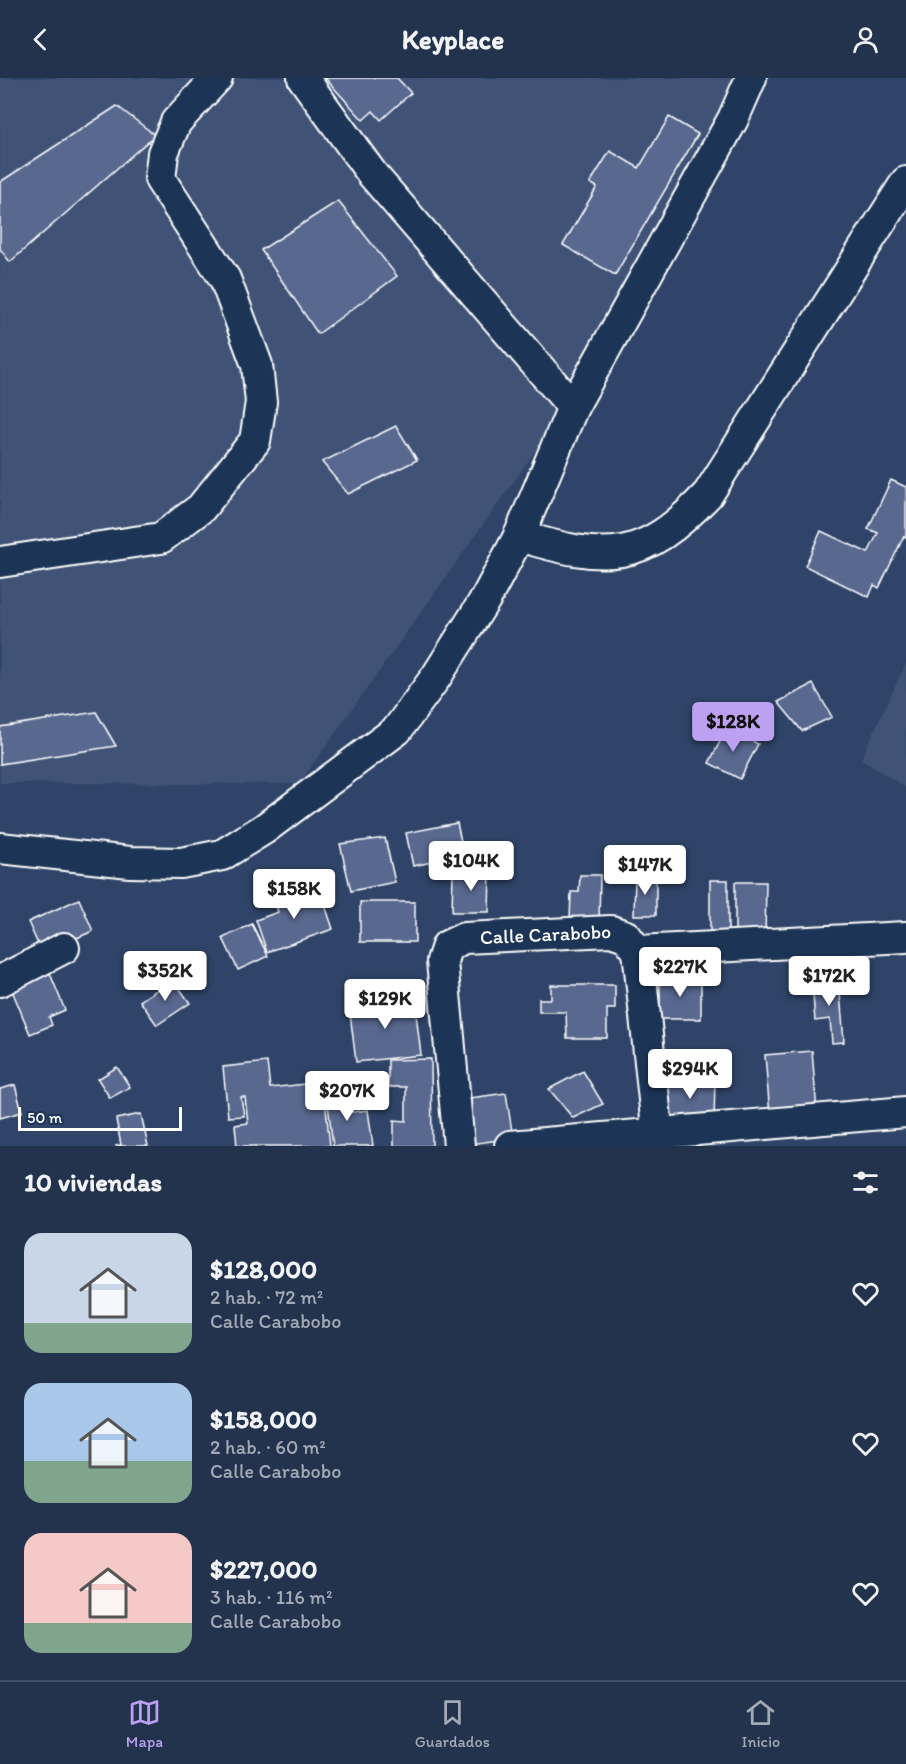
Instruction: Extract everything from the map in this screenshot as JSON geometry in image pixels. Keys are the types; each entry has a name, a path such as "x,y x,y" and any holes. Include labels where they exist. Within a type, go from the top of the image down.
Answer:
{"street":[{"path":"0,562 161,538 201,508 255,441 261,402 257,365 225,279 160,179 163,153 176,122 217,78"},
{"path":"303,78 373,175 573,407"},
{"path":"0,848 130,862 181,863 222,855 264,829 397,730 436,677 486,598 519,536 573,407 733,118 751,78"},
{"path":"519,536 571,551 610,554 647,544 680,524 708,494 906,182"},
{"name":"Calle Carabobo","path":"459,1146 441,961 447,946 464,938 611,932 626,936 638,951 906,937"},
{"path":"0,981 64,948"},
{"path":"638,951 658,1139"},
{"path":"510,1146 658,1139 906,1112"}],"shaded area":[{"path":"0,78 767,78 595,367 299,784 0,783"},
{"path":"906,663 906,788 861,759"}],"building":[{"path":"325,78 397,78 411,93 381,120 373,111 363,120"},
{"path":"117,106 155,135 10,262 0,249 0,182"},
{"path":"669,117 698,134 615,275 563,245 597,187 590,183 610,151 639,168"},
{"path":"338,201 397,276 318,334 261,250"},
{"path":"396,426 417,460 348,494 322,462"},
{"path":"891,480 906,487 906,537 904,536 879,588 874,585 869,597 805,566 821,531 868,553 878,533 868,529"},
{"path":"813,684 832,717 802,731 778,702"},
{"path":"96,712 116,746 0,764 0,727"},
{"path":"727,728 758,744 740,779 709,763"},
{"path":"457,823 464,855 413,866 406,833"},
{"path":"385,838 395,882 351,891 340,844"},
{"path":"453,871 490,872 489,912 452,912"},
{"path":"580,875 600,875 599,921 570,920 571,892 579,892"},
{"path":"635,876 656,876 656,915 634,915"},
{"path":"710,880 728,880 728,939 710,939"},
{"path":"735,882 766,882 765,940 735,940"},
{"path":"302,889 305,898 321,893 333,929 267,952 256,920 278,912 274,899"},
{"path":"79,899 93,931 42,953 28,922"},
{"path":"360,902 415,902 415,942 360,942"},
{"path":"252,924 268,956 238,970 223,938"},
{"path":"49,971 65,1010 49,1017 52,1025 30,1034 11,988"},
{"path":"660,976 701,976 701,1019 660,1019"},
{"path":"173,979 190,1003 157,1025 140,1001"},
{"path":"839,980 844,1042 832,1043 830,1019 815,1021 812,982"},
{"path":"551,985 615,985 615,1009 607,1009 607,1038 567,1038 566,1012 539,1012 539,999 551,999"},
{"path":"414,997 421,1055 356,1062 349,1005"},
{"path":"812,1051 817,1112 770,1115 765,1055"},
{"path":"431,1059 432,1146 394,1146 394,1120 406,1121 406,1087 388,1087 388,1060"},
{"path":"267,1062 270,1088 323,1082 330,1146 237,1146 235,1125 248,1123 245,1097 241,1097 244,1116 228,1117 223,1067"},
{"path":"117,1067 130,1087 110,1098 98,1079"},
{"path":"583,1071 603,1104 573,1118 549,1089"},
{"path":"666,1077 715,1077 714,1124 666,1124"},
{"path":"15,1085 22,1112 0,1118 0,1089"},
{"path":"342,1086 345,1113 368,1110 373,1146 333,1146 326,1088"},
{"path":"506,1093 513,1138 470,1144 463,1099"},
{"path":"141,1114 148,1146 115,1146 121,1145 116,1119"}]}
